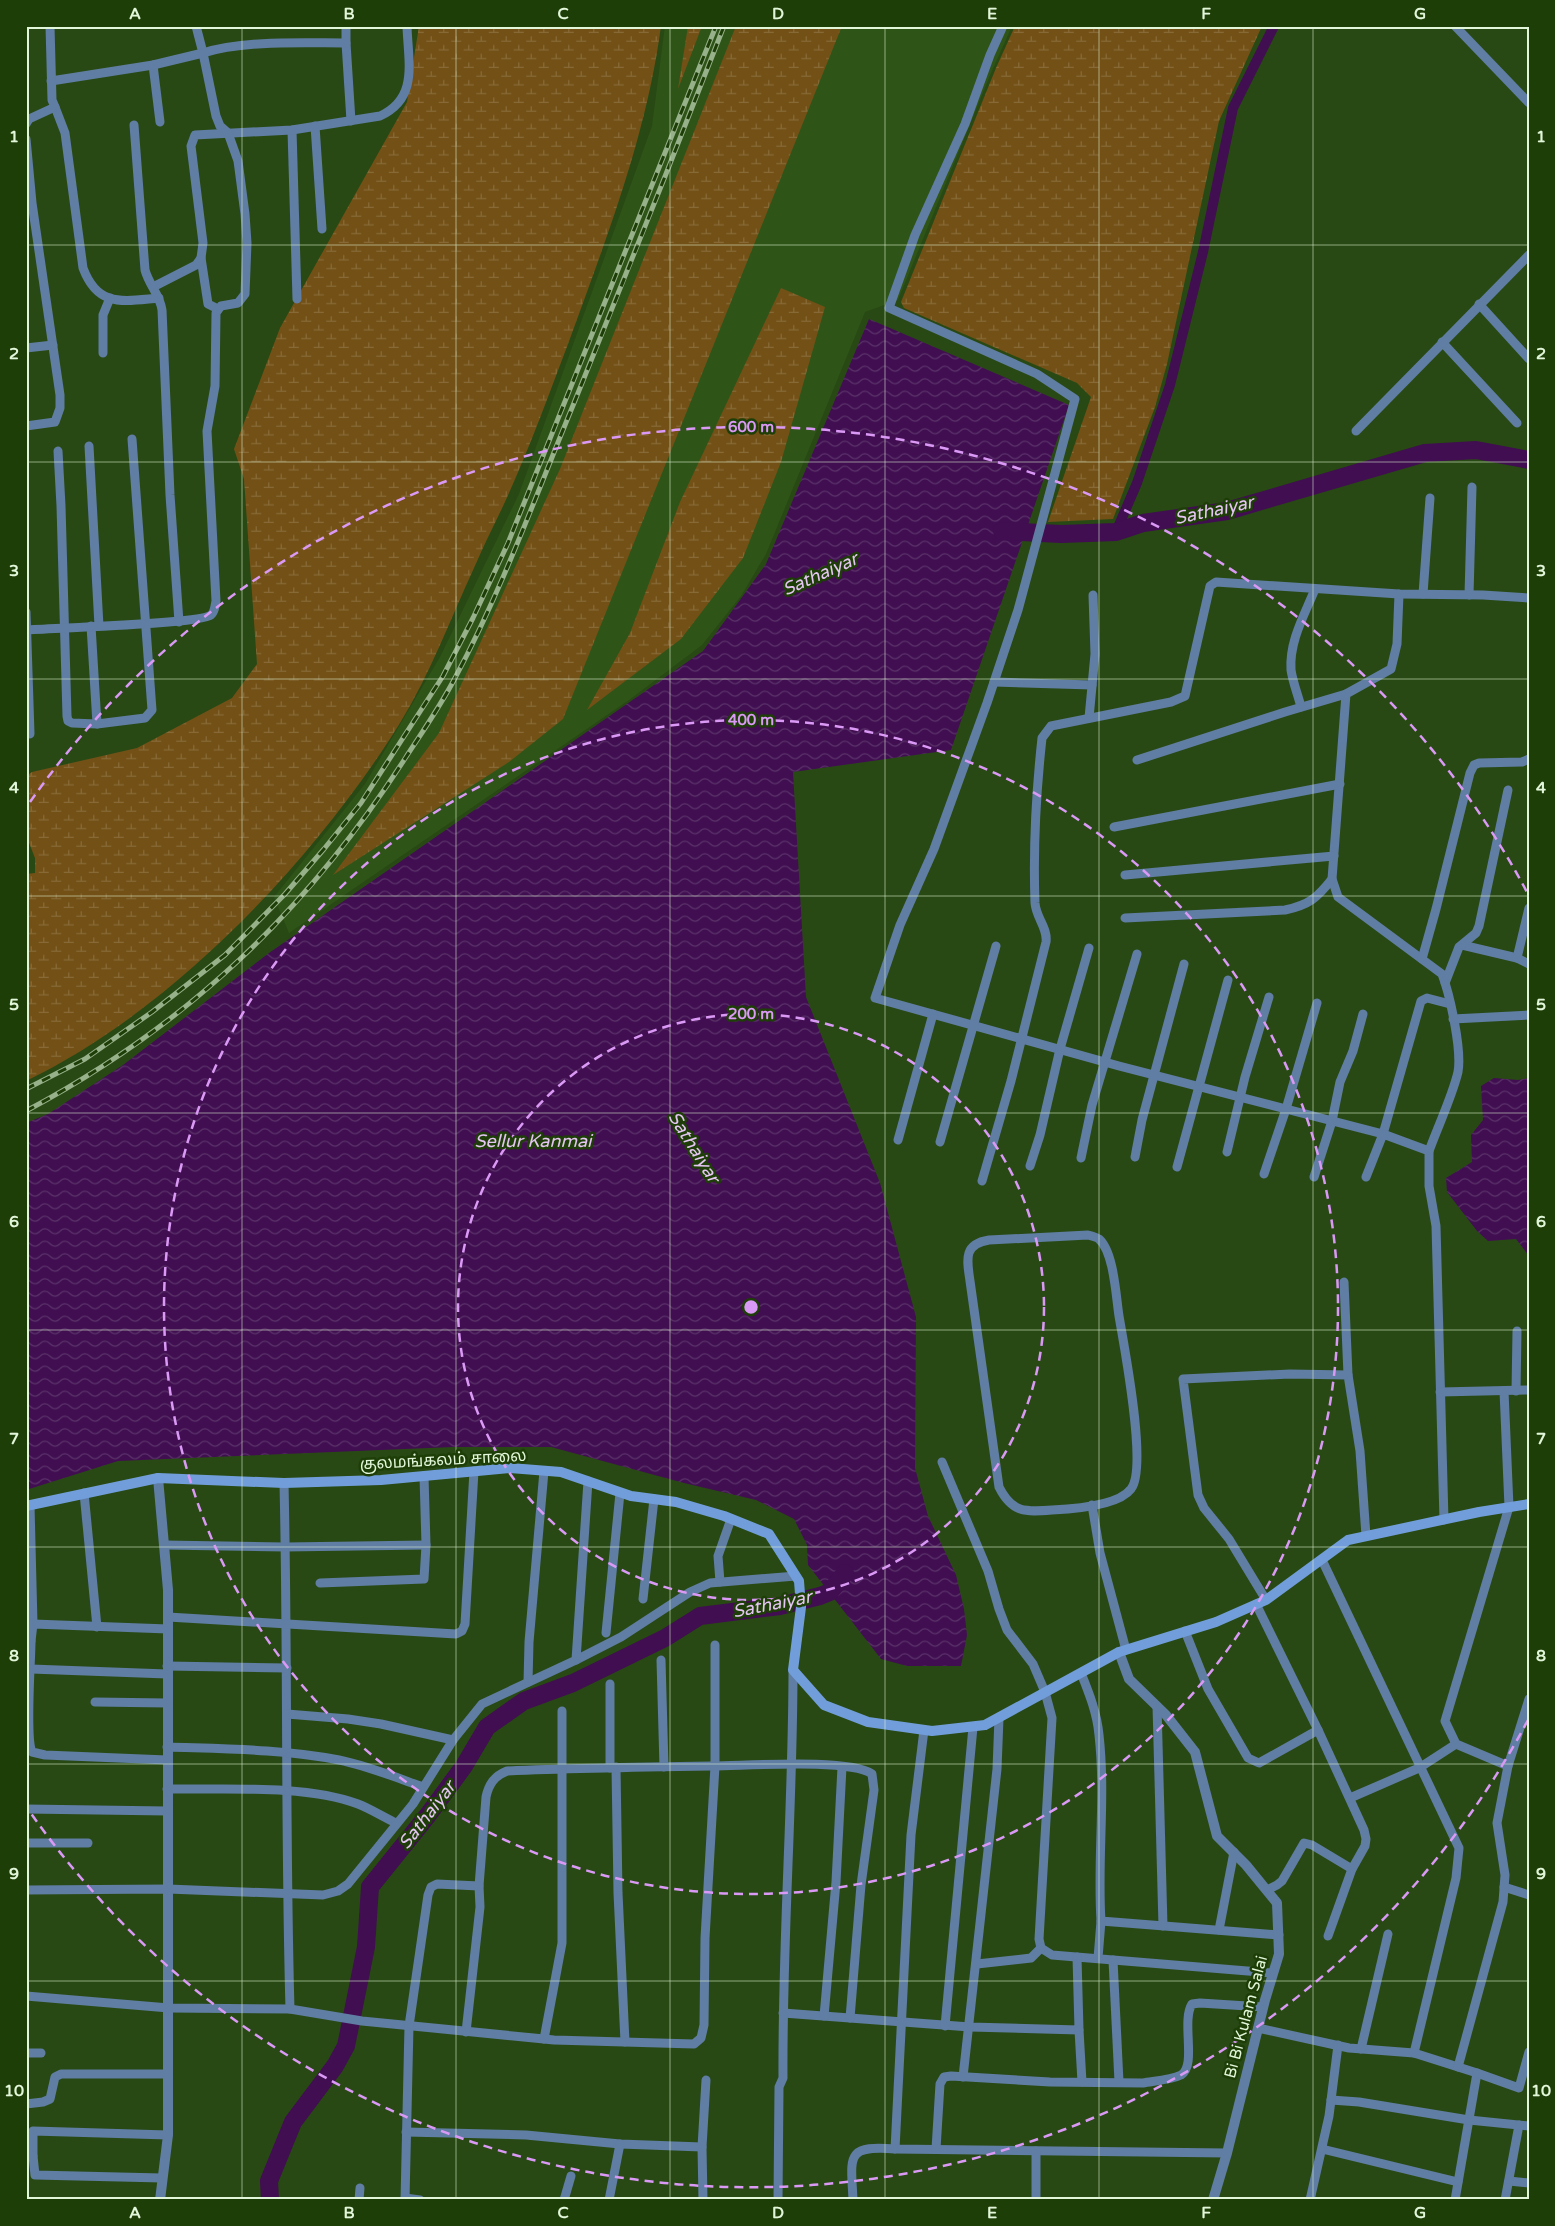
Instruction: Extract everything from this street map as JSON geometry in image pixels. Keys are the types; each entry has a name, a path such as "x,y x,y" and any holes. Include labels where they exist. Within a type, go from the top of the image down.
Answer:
{"main road":[{"name":"குலமங்கலம் சாலை","path":"28,1505 158,1478 284,1483 381,1480 510,1468 561,1472 620,1493 676,1502 731,1519 769,1534 798,1579 802,1607 792,1670"},
{"path":"792,1670 824,1706 868,1722 932,1732 986,1725 1123,1651 1216,1622 1261,1602 1348,1540 1529,1504"}],"street":[{"path":"50,26 52,100 65,133 83,268 94,289 104,297 131,300 159,298"},
{"path":"26,630 178,622 211,615 214,610 216,601 207,431 215,386 216,313 221,306 238,303 245,294 247,243 238,161 228,133 220,126 216,116 196,26"},
{"path":"346,26 351,121"},
{"path":"218,309 208,304 201,258 203,243 191,146 195,135 292,130 380,116 393,110 403,99 408,83 407,26"},
{"path":"1002,26 965,124 915,235 889,308 1037,374 1075,399 1057,469 1037,533 1018,610 994,682 934,849 900,925 875,998 1060,1050 1383,1134 1429,1151"},
{"path":"1455,26 1529,103"},
{"path":"51,81 152,65 218,49 274,44 346,42"},
{"path":"152,65 160,122"},
{"path":"26,124 29,119 55,107"},
{"path":"134,125 145,270 159,298 162,310 178,622"},
{"path":"315,126 322,229"},
{"path":"292,130 297,299"},
{"path":"26,139 32,203 60,396 58,417 55,422 26,426"},
{"path":"1356,431 1529,255"},
{"path":"153,287 196,265 201,258"},
{"path":"103,353 103,315 110,298"},
{"path":"1479,304 1529,359"},
{"path":"1442,342 1517,424"},
{"path":"26,348 53,345"},
{"path":"58,451 68,721 77,724 96,724 144,718 151,713 132,439"},
{"path":"89,446 96,724"},
{"path":"1469,595 1472,487"},
{"path":"1423,594 1430,498"},
{"path":"982,1181 1047,936 1036,913 1035,810 1042,738 1051,726 1171,702 1185,696 1213,583 1399,594 1529,598"},
{"path":"1301,707 1294,684 1291,658 1295,638 1315,589"},
{"path":"1137,760 1346,694 1391,669 1398,644 1399,594"},
{"path":"1089,718 1095,654 1093,595"},
{"path":"26,612 30,734"},
{"path":"994,682 1092,685"},
{"path":"1346,694 1332,879 1338,897 1442,974 1458,1046 1458,1072 1429,1151 1429,1186 1436,1226 1444,1520"},
{"path":"1422,959 1470,773 1474,765 1478,763 1522,762 1529,759"},
{"path":"1114,827 1340,784"},
{"path":"1445,983 1462,944 1476,933 1479,926 1508,790"},
{"path":"1125,875 1334,856"},
{"path":"1125,918 1285,910 1304,906 1317,897 1332,879"},
{"path":"1517,958 1529,908"},
{"path":"1462,944 1517,958 1529,964"},
{"path":"940,1142 996,946"},
{"path":"1030,1166 1045,1119 1060,1050 1090,948"},
{"path":"1081,1158 1092,1105 1137,954"},
{"path":"1135,1157 1142,1120 1184,964"},
{"path":"1178,1167 1198,1086 1228,980"},
{"path":"1226,1152 1269,997"},
{"path":"1366,1177 1383,1134 1421,1001 1427,998 1450,1004"},
{"path":"1264,1174 1318,1003"},
{"path":"898,1140 933,1014"},
{"path":"1314,1176 1332,1121 1340,1082 1353,1051 1363,1014"},
{"path":"1453,1019 1529,1015"},
{"path":"1088,1235 1098,1239 1106,1248 1112,1273 1130,1389 1138,1472 1132,1488 1121,1496 1109,1502 1092,1505 1064,1510 1028,1511 1006,1502 999,1487 968,1261 970,1249 977,1242 1088,1235"},
{"path":"1344,1282 1348,1375 1360,1451 1366,1536"},
{"path":"1516,1391 1517,1331"},
{"path":"1328,1936 1352,1869 1365,1846 1366,1839 1350,1798 1261,1602 1229,1539 1204,1508 1198,1495 1183,1379 1290,1374 1348,1375"},
{"path":"1440,1392 1529,1390"},
{"path":"1504,1391 1509,1507 1445,1721 1456,1744 1508,1766"},
{"path":"942,1462 988,1571 999,1609 1008,1630 1033,1664 1045,1692 1052,1718 1039,1939 1041,1948 1052,1955 1273,1973"},
{"path":"168,1617 447,1635 456,1634 462,1631 465,1624 474,1471"},
{"path":"528,1682 529,1642 544,1471"},
{"path":"320,1583 421,1581 426,1574 424,1476"},
{"path":"158,1478 168,1590 168,2136 160,2200"},
{"path":"576,1660 588,1481"},
{"path":"284,1483 287,1625 286,1893 290,2008"},
{"path":"84,1493 97,1626"},
{"path":"606,1633 620,1493"},
{"path":"643,1599 654,1499"},
{"path":"28,1505 33,1624 29,1641 31,1669 28,1705 28,1747 32,1752 45,1755 167,1760"},
{"path":"1092,1505 1100,1553 1123,1651"},
{"path":"720,1582 718,1556 731,1519"},
{"path":"164,1545 426,1545"},
{"path":"1322,1560 1459,1848 1456,1878 1414,2053"},
{"path":"26,1890 168,1889 323,1895 338,1891 348,1884 413,1804 453,1740 482,1704 576,1660 620,1636 690,1592 710,1583 798,1579"},
{"path":"33,1624 168,1629"},
{"path":"1185,1631 1208,1689 1248,1758 1259,1763 1318,1730"},
{"path":"26,1996 169,2008 290,2008 362,2021 544,2039 694,2044 701,2038 704,2025 705,1938 714,1766 715,1645"},
{"name":"Bi Bi Kulam Salai","path":"1123,1651 1130,1679 1157,1706 1195,1752 1217,1836 1234,1852 1277,1902 1279,1954 1263,2007 1227,2153 1213,2200"},
{"path":"661,1660 664,1767"},
{"path":"31,1669 167,1670 287,1668"},
{"path":"778,2200 779,2087 783,2078 786,1887 793,1764 792,1670"},
{"path":"1081,1673 1093,1703 1099,1734 1102,1787 1101,1920 1098,1958"},
{"path":"610,1684 625,2042"},
{"path":"1458,2067 1503,1902 1504,1874 1497,1823 1508,1766 1529,1699"},
{"path":"95,1702 167,1703"},
{"path":"1157,1706 1163,1926"},
{"path":"544,2039 562,1944 562,1711"},
{"path":"287,1714 365,1721 453,1740"},
{"path":"963,2077 977,1964 996,1769 999,1718"},
{"path":"946,2026 973,1726"},
{"path":"895,2149 912,1835 924,1730"},
{"path":"1350,1798 1420,1768 1456,1744"},
{"path":"167,1747 287,1753 339,1760 371,1768 423,1787"},
{"path":"466,2032 480,1907 479,1886 488,1787 497,1775 507,1771 793,1764 842,1766 867,1770 872,1774 874,1781 861,1885 850,2018"},
{"path":"824,2016 836,1882 842,1766"},
{"path":"167,1789 287,1790 336,1798 358,1804 396,1823"},
{"path":"26,1808 167,1812"},
{"path":"26,1843 88,1844"},
{"path":"1267,1890 1282,1881 1304,1843 1312,1845 1352,1869"},
{"path":"1220,1930 1234,1852"},
{"path":"420,2200 404,2199 409,2026 428,1895 432,1887 437,1884 479,1886"},
{"path":"1504,1887 1529,1895"},
{"path":"1101,1920 1278,1935"},
{"path":"1361,2049 1388,1934"},
{"path":"977,1964 1031,1958 1041,1948"},
{"path":"1077,1957 1082,2082"},
{"path":"1112,1960 1119,2082"},
{"path":"936,2150 940,2084 944,2077 1143,2083 1182,2074 1186,2069 1189,2062 1187,2020 1188,2011 1192,2004 1263,2007"},
{"path":"783,2013 946,2026 1079,2030"},
{"path":"1258,2028 1361,2049 1414,2053 1519,2088 1526,2070 1529,2052"},
{"path":"1310,2200 1331,2100 1338,2045"},
{"path":"26,2052 41,2052"},
{"path":"26,2104 43,2102 50,2099 55,2077 61,2074 168,2074"},
{"path":"1455,2200 1477,2074"},
{"path":"703,2200 702,2147 706,2080"},
{"path":"1331,2100 1359,2102 1469,2120 1529,2126"},
{"path":"1505,2200 1519,2125"},
{"path":"162,2178 35,2175 30,2156 33,2131 168,2136"},
{"path":"406,2132 526,2135 620,2144 702,2147"},
{"path":"609,2200 620,2144"},
{"path":"852,2200 851,2165 854,2157 860,2150 869,2147 936,2150 1227,2153"},
{"path":"1322,2149 1458,2182"},
{"path":"1036,2151 1036,2200"},
{"path":"564,2200 571,2176"},
{"path":"1508,2181 1529,2183"},
{"path":"359,2200 360,2188"}],"shaded area":[{"path":"665,26 1012,26 898,300 865,312 766,554 741,596 702,645 629,700 289,933 274,897 365,784 440,657 519,494 652,126"}],"green space":[{"path":"419,26 661,26 654,68 635,148 610,227 568,344 517,475 430,666 400,723 366,775 283,878 236,927 186,973 134,1015 81,1051 26,1081 26,874 35,873 35,858 26,835 26,776 32,772 137,748 232,698 257,664 244,479 234,449 280,328 407,102"},
{"path":"688,26 702,26 678,89"},
{"path":"736,26 842,26 563,719 509,762 333,875 439,733 560,469"},
{"path":"1015,26 1262,26 1219,121 1167,364 1155,407 1113,519 1048,522 1091,397 1077,383 904,308 901,302 996,68"},
{"path":"781,288 825,307 781,462 743,558 681,639 587,710 630,633 680,502"}],"water":[{"name":"Sellur Kanmai","path":"869,319 1069,405 951,750 793,772 806,997 880,1183 916,1317 915,1468 928,1516 956,1575 964,1609 967,1635 961,1666 907,1666 881,1659 808,1565 807,1545 794,1519 756,1500 684,1483 551,1447 453,1447 118,1461 26,1490 26,1123 48,1114 123,1065 269,953 703,651 766,564"},
{"path":"1494,1078 1518,1080 1529,1078 1529,1256 1516,1239 1488,1241 1477,1231 1447,1192 1446,1178 1472,1162 1471,1135 1483,1120 1481,1086"}],"waterway":[{"path":"1116,532 1137,483 1170,385 1203,252 1233,108 1274,26"},
{"name":"Sathaiyar","path":"1002,531 1061,534 1116,532 1143,523 1227,511 1425,453 1476,450 1529,460"},
{"name":"Sathaiyar","path":"270,2200 269,2181 293,2122 335,2066 346,2046 366,1947 370,1887 428,1815 464,1766 487,1727 524,1701 573,1683 665,1638 700,1616 780,1606 820,1596 830,1592 845,1573"}],"railway":[{"path":"26,1089 85,1059 152,1012 225,955 285,894 361,803 443,676 508,543 716,26"},
{"path":"26,1111 85,1077 140,1041 191,1002 240,960 285,914 328,865 368,813 432,718 472,645 503,577 631,262 724,26"}]}
